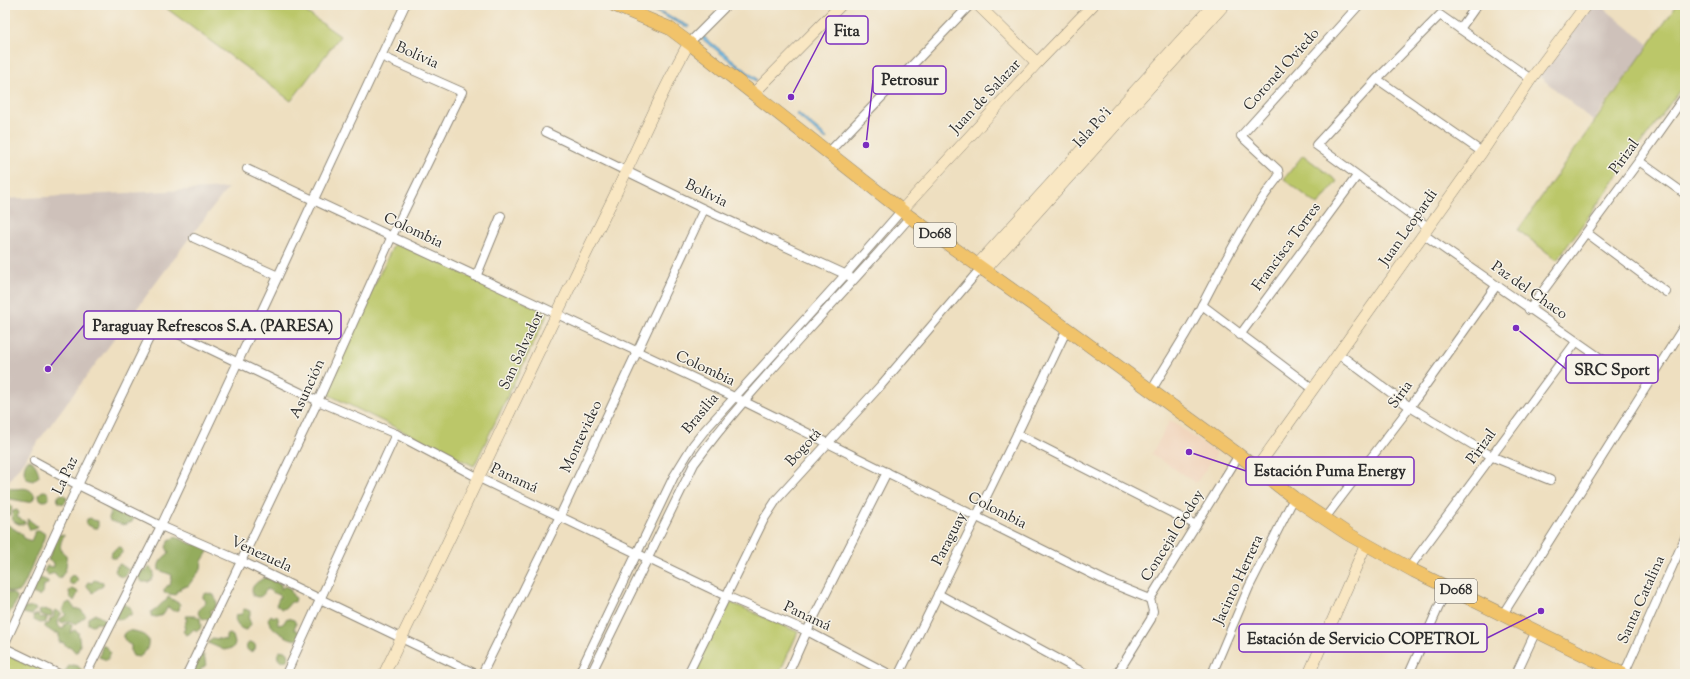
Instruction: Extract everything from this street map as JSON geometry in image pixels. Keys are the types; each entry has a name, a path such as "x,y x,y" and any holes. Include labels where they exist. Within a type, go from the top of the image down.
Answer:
{"main road":[{"name":"D068","path":"617,6 669,28 754,93 906,214 1067,329 1239,455 1294,498 1366,544 1409,568 1448,586 1619,673"}],"street":[{"path":"86,674 161,526 405,5"},
{"path":"689,43 727,5"},
{"path":"754,93 841,5"},
{"path":"828,153 970,5"},
{"path":"978,5 1037,63"},
{"name":"Juan de Salazar","path":"906,214 1037,63 1093,5"},
{"name":"Isla Po'i","path":"980,268 1213,5"},
{"name":"Isla Po'i","path":"980,268 1224,5"},
{"name":"Coronel Oviedo","path":"1202,305 1261,198 1279,175 1278,170 1241,136 1359,5"},
{"path":"1460,29 1477,5"},
{"name":"Juan Leopardi","path":"1256,469 1312,388 1339,354 1482,152 1531,79 1586,5"},
{"path":"1482,152 1377,79 1440,14 1531,79"},
{"name":"San Salvador","path":"384,674 556,314 627,171 671,75 689,43"},
{"name":"Bolívia","path":"381,56 462,92"},
{"name":"Paz del Chaco","path":"1377,79 1316,144 1496,286 1619,371"},
{"name":"Asunción","path":"187,674 318,401 392,236 462,92"},
{"name":"Pirizal","path":"1529,310 1587,233 1685,96"},
{"name":"Bolívia","path":"546,132 704,209 855,279"},
{"path":"1639,161 1685,194"},
{"name":"Colombia","path":"247,169 742,401 1102,579 1150,599"},
{"name":"Francisca Torres","path":"1240,335 1357,176"},
{"name":"Montevideo","path":"482,674 560,516 704,209"},
{"name":"Brasilia","path":"579,674 636,552 674,476 693,445 733,397 846,274 906,214"},
{"name":"Brasilia","path":"591,674 694,464 742,401 855,279 906,214"},
{"path":"476,276 501,216"},
{"path":"1587,233 1666,292"},
{"path":"194,238 278,276"},
{"name":"Bogotá","path":"688,674 764,519 777,499 882,384 980,268"},
{"name":"Siria","path":"1325,518 1410,407 1496,286"},
{"path":"1151,391 1202,305 1312,388"},
{"name":"Panamá","path":"125,317 142,317 318,401 396,434 478,478 726,596 807,631 889,674"},
{"name":"La Paz","path":"5,643 78,485 156,324"},
{"path":"1502,614 1685,324"},
{"name":"Paraguay","path":"899,674 1067,329"},
{"name":"Pirizal","path":"1409,568 1493,457 1576,342"},
{"path":"782,344 789,351"},
{"path":"1339,354 1410,407 1493,457 1550,480"},
{"path":"286,674 396,434"},
{"path":"1017,434 1196,525"},
{"name":"Concejal Godoy","path":"1118,674 1151,619 1153,611 1150,599 1239,455"},
{"name":"Venezuela","path":"34,461 78,485 161,526 320,598 476,674"},
{"path":"788,674 807,631 886,472"},
{"name":"Jacinto Herrera","path":"1212,674 1249,587 1294,498"},
{"name":"Santa Catalina","path":"1619,673 1685,538"},
{"path":"1309,674 1366,544"},
{"path":"1409,674 1448,586"},
{"path":"938,594 1086,674"},
{"path":"1516,674 1536,631"},
{"path":"597,636 607,641"},
{"path":"5,648 59,674"}],"shaded area":[{"path":"1589,5 1600,5 1649,45 1593,121 1539,76"},
{"path":"228,188 190,237 5,486 5,199"},
{"path":"1170,420 1217,453 1196,483 1152,454"}],"green space":[{"path":"162,5 296,5 340,36 291,101"},
{"path":"1677,5 1685,5 1685,83 1557,260 1518,230"},
{"path":"1303,155 1337,181 1318,205 1284,179"},
{"path":"395,242 548,313 474,466 323,392"},
{"path":"28,460 32,461 39,474 39,476 33,481 27,479 25,475 24,467"},
{"path":"5,486 13,489 28,489 35,496 32,501 27,502 5,498"},
{"path":"42,491 46,491 48,492 48,500 42,501 39,498 39,494"},
{"path":"62,494 67,499 62,504 57,499"},
{"path":"104,501 134,517 132,522 124,525 110,521 109,518 111,511 103,504"},
{"path":"5,502 12,507 10,515 5,515"},
{"path":"17,510 19,513 17,517 25,523 18,524 12,519 13,511"},
{"path":"91,518 98,521 98,528 94,528 86,524 87,519"},
{"path":"28,519 37,526 35,529 30,530 27,523"},
{"path":"5,523 22,534 24,538 31,541 35,532 39,530 45,534 26,581 19,592 10,592 5,589"},
{"path":"58,534 64,535 61,543 61,550 66,555 66,567 60,578 58,578 55,573 48,575 44,571 47,566 54,567 54,563 48,560"},
{"path":"176,537 194,545 201,542 209,550 202,561 201,569 188,586 180,587 181,590 177,591 175,595 164,593 164,590 168,585 170,586 172,575 159,570 159,565 161,560 169,553 166,547 169,540"},
{"path":"116,548 122,548 122,553 117,558 112,558 112,552"},
{"path":"120,564 129,570 125,577 119,576 115,571 117,566"},
{"path":"149,567 154,572 153,578 149,582 142,582 138,576 142,570 145,571"},
{"path":"73,575 78,580 73,585 68,580"},
{"path":"38,577 48,581 48,584 44,585 43,593 40,596 32,593"},
{"path":"265,577 281,584 281,589 285,586 290,589 293,596 296,598 295,602 291,602 286,608 282,609 276,605 280,596 267,589 261,596 254,596 252,593 253,587"},
{"path":"94,580 103,582 103,586 93,593 86,585 88,582 92,583"},
{"path":"72,589 78,593 74,601 70,597 69,591"},
{"path":"6,592 13,594 17,597 17,600 5,621"},
{"path":"207,593 214,595 217,603 215,608 210,611 212,614 209,620 203,619 198,613 206,601 203,598 203,595"},
{"path":"168,597 180,604 179,610 173,611 168,607 163,615 156,617 151,616 151,612 166,601"},
{"path":"725,600 798,632 779,674 690,674"},
{"path":"70,602 74,608 81,610 86,616 76,624 69,621 61,623 60,619 66,615 62,610 64,605"},
{"path":"121,603 130,607 132,612 131,615 128,615 123,619 117,619 112,615 112,608 115,604"},
{"path":"31,607 36,609 32,615 23,613 23,608"},
{"path":"45,609 52,612 52,616 48,617 40,614 39,611"},
{"path":"245,609 250,611 250,616 248,617 251,624 247,630 240,627 235,620 236,615 242,614 243,610"},
{"path":"56,610 62,614 59,616 58,620 58,625 60,628 63,629 65,624 68,623 72,625 70,633 74,630 78,632 80,645 77,652 75,652 71,647 67,647 64,643 59,642 59,633 54,633 45,627 45,624 49,624 50,619 54,617 54,611"},
{"path":"38,614 41,619 42,617 47,618 46,622 40,623 34,620 33,616"},
{"path":"95,614 107,621 107,624 88,624 88,618"},
{"path":"271,615 274,617 276,615 277,616 278,625 283,624 287,618 294,620 296,624 294,629 301,633 297,640 284,636 275,630 269,623 268,619"},
{"path":"186,616 196,616 200,618 200,629 197,631 194,629 186,635 183,631 185,629 184,626 187,619 185,618"},
{"path":"128,631 139,632 148,639 148,645 144,654 139,657 133,656 131,652 131,645 127,643 123,637 124,633"},
{"path":"230,634 233,636 235,643 233,648 224,650 208,643 212,638 226,640 226,635"},
{"path":"249,643 253,643 255,647 253,651 249,651 247,649 247,645"},
{"path":"103,644 111,652 107,660 99,657"},
{"path":"281,651 285,651 287,652 287,660 281,661 278,658 278,654"},
{"path":"5,654 55,674 5,674"},
{"path":"204,655 206,665 200,670 203,674 190,674 200,656"},
{"path":"69,666 78,666 83,672 80,674 63,674"}],"water":[{"path":"642,5 646,5 689,26 688,28"},
{"path":"703,36 757,79 756,81 701,38"},
{"path":"798,113 827,138 826,140 797,115"}],"place":[{"name":"Fita","path":"791,97"},
{"name":"Petrosur","path":"866,145"},
{"name":"SRC Sport","path":"1516,328"},
{"name":"Paraguay Refrescos S.A. (PARESA)","path":"48,369"},
{"name":"Estación Puma Energy","path":"1189,452"},
{"name":"Estación de Servicio COPETROL","path":"1541,611"}]}
